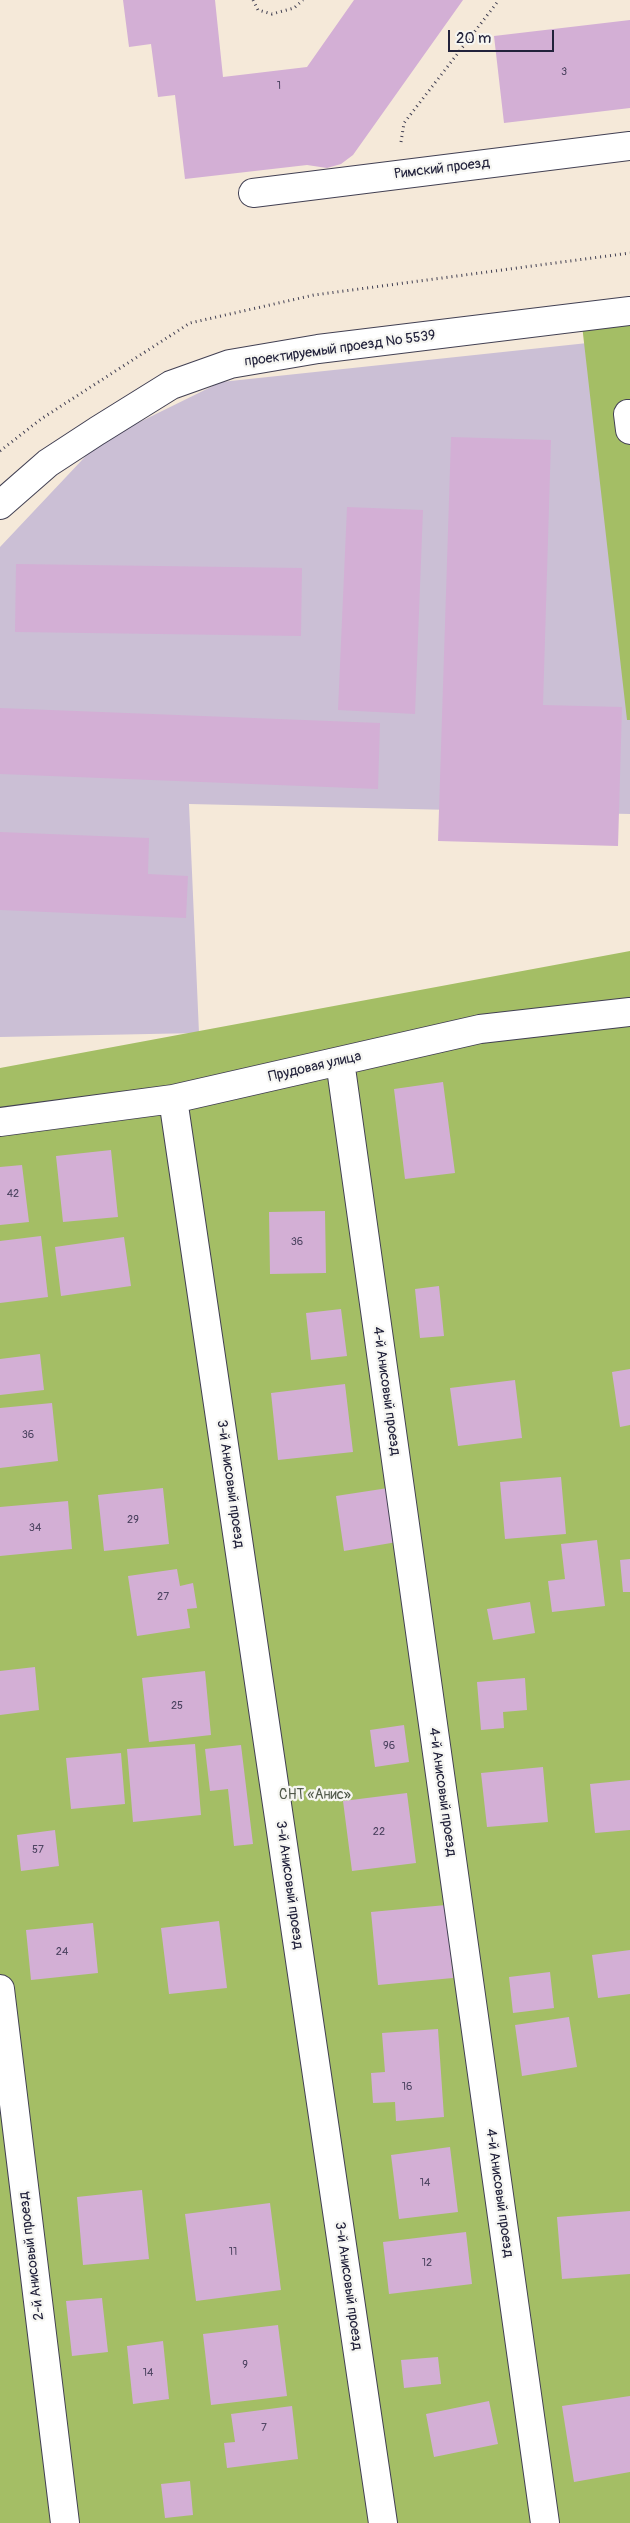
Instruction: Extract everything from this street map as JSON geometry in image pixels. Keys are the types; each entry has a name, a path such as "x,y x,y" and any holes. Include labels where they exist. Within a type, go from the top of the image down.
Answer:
{"street":[{"name":"Римский проезд","path":"253,192 630,146"},
{"name":"проектируемый проезд № 5539","path":"0,505 48,463 172,385 230,364 318,349 630,311"},
{"name":"Прудовая улица","path":"0,1122 173,1099 480,1029 630,1012"},
{"name":"4-й Анисовый проезд","path":"340,1061 545,2523"},
{"name":"3-й Анисовый проезд","path":"173,1099 382,2523"},
{"name":"2-й Анисовый проезд","path":"0,1989 64,2523"}],"path":[{"path":"253,0 258,10 272,14 294,8 302,0"},
{"path":"397,175 404,123 499,0"}],"shaded area":[{"path":"597,342 630,610 630,814 189,804 199,1033 0,1037 0,547 99,442 221,382"}],"green space":[{"path":"630,319 630,720 627,720 582,325"},
{"name":"СНТ «Анис»","path":"630,951 630,2523 0,2523 0,1068"}],"building":[{"path":"123,0 215,0 223,77 307,67 354,0 463,0 353,155 341,164 327,168 307,165 185,179 175,95 158,97 151,44 129,47"},
{"path":"630,20 630,108 504,123 494,36"},
{"path":"451,437 551,440 543,705 622,707 618,846 438,841"},
{"path":"347,507 423,510 415,714 338,710"},
{"path":"16,564 302,568 301,636 15,632"},
{"path":"0,708 380,723 378,789 0,774"},
{"path":"0,832 149,838 148,874 188,876 186,918 0,910"},
{"path":"443,1082 455,1173 405,1179 394,1089"},
{"path":"111,1150 118,1217 63,1222 56,1156"},
{"path":"22,1165 29,1222 0,1225 0,1167"},
{"path":"325,1211 326,1273 270,1274 269,1212"},
{"path":"41,1236 48,1297 0,1303 0,1241"},
{"path":"124,1237 131,1286 61,1296 55,1247"},
{"path":"439,1286 444,1336 420,1338 415,1289"},
{"path":"341,1309 347,1356 311,1360 306,1313"},
{"path":"40,1354 44,1390 0,1395 0,1359"},
{"path":"630,1369 630,1425 620,1427 612,1372"},
{"path":"515,1380 522,1438 458,1446 450,1388"},
{"path":"345,1384 353,1452 278,1460 271,1393"},
{"path":"52,1403 58,1461 0,1468 0,1408"},
{"path":"561,1477 566,1534 505,1539 500,1482"},
{"path":"163,1488 169,1544 104,1551 98,1495"},
{"path":"388,1488 397,1542 344,1551 336,1496"},
{"path":"68,1501 72,1549 0,1556 0,1507"},
{"path":"597,1540 605,1606 552,1612 548,1581 565,1579 561,1544"},
{"path":"630,1559 630,1592 623,1592 620,1560"},
{"path":"177,1569 180,1586 193,1583 197,1608 187,1609 190,1628 137,1636 128,1576"},
{"path":"530,1602 535,1633 493,1640 487,1609"},
{"path":"35,1667 39,1710 0,1715 0,1671"},
{"path":"205,1671 211,1735 149,1742 142,1678"},
{"path":"525,1678 527,1710 503,1712 504,1728 481,1730 477,1682"},
{"path":"404,1725 409,1762 375,1767 370,1730"},
{"path":"195,1744 201,1815 133,1822 127,1749"},
{"path":"241,1745 253,1844 234,1846 228,1789 210,1791 205,1749"},
{"path":"121,1753 125,1804 71,1809 66,1758"},
{"path":"543,1767 548,1822 487,1827 481,1773"},
{"path":"630,1780 630,1830 595,1833 590,1784"},
{"path":"407,1793 416,1863 352,1871 343,1801"},
{"path":"55,1830 59,1866 21,1871 17,1835"},
{"path":"446,1905 453,1978 378,1985 371,1912"},
{"path":"219,1921 227,1988 169,1994 161,1928"},
{"path":"93,1923 98,1973 31,1980 26,1930"},
{"path":"630,1950 630,1994 598,1998 592,1955"},
{"path":"550,1972 554,2008 513,2013 509,1977"},
{"path":"569,2017 577,2067 522,2076 515,2025"},
{"path":"438,2029 444,2117 396,2121 395,2102 373,2103 371,2073 385,2072 382,2033"},
{"path":"450,2147 458,2212 399,2219 391,2155"},
{"path":"142,2190 149,2259 83,2265 77,2197"},
{"path":"270,2203 281,2290 196,2301 185,2214"},
{"path":"630,2211 630,2274 562,2279 557,2217"},
{"path":"466,2232 472,2284 389,2294 383,2242"},
{"path":"102,2298 108,2352 72,2356 66,2301"},
{"path":"278,2325 287,2396 211,2405 203,2334"},
{"path":"163,2341 169,2399 133,2404 127,2346"},
{"path":"438,2357 441,2384 404,2388 401,2360"},
{"path":"630,2396 630,2472 574,2482 562,2406"},
{"path":"489,2401 498,2444 434,2457 426,2414"},
{"path":"292,2406 298,2459 227,2468 224,2443 235,2442 231,2414"},
{"path":"190,2481 193,2515 165,2518 161,2484"}]}
